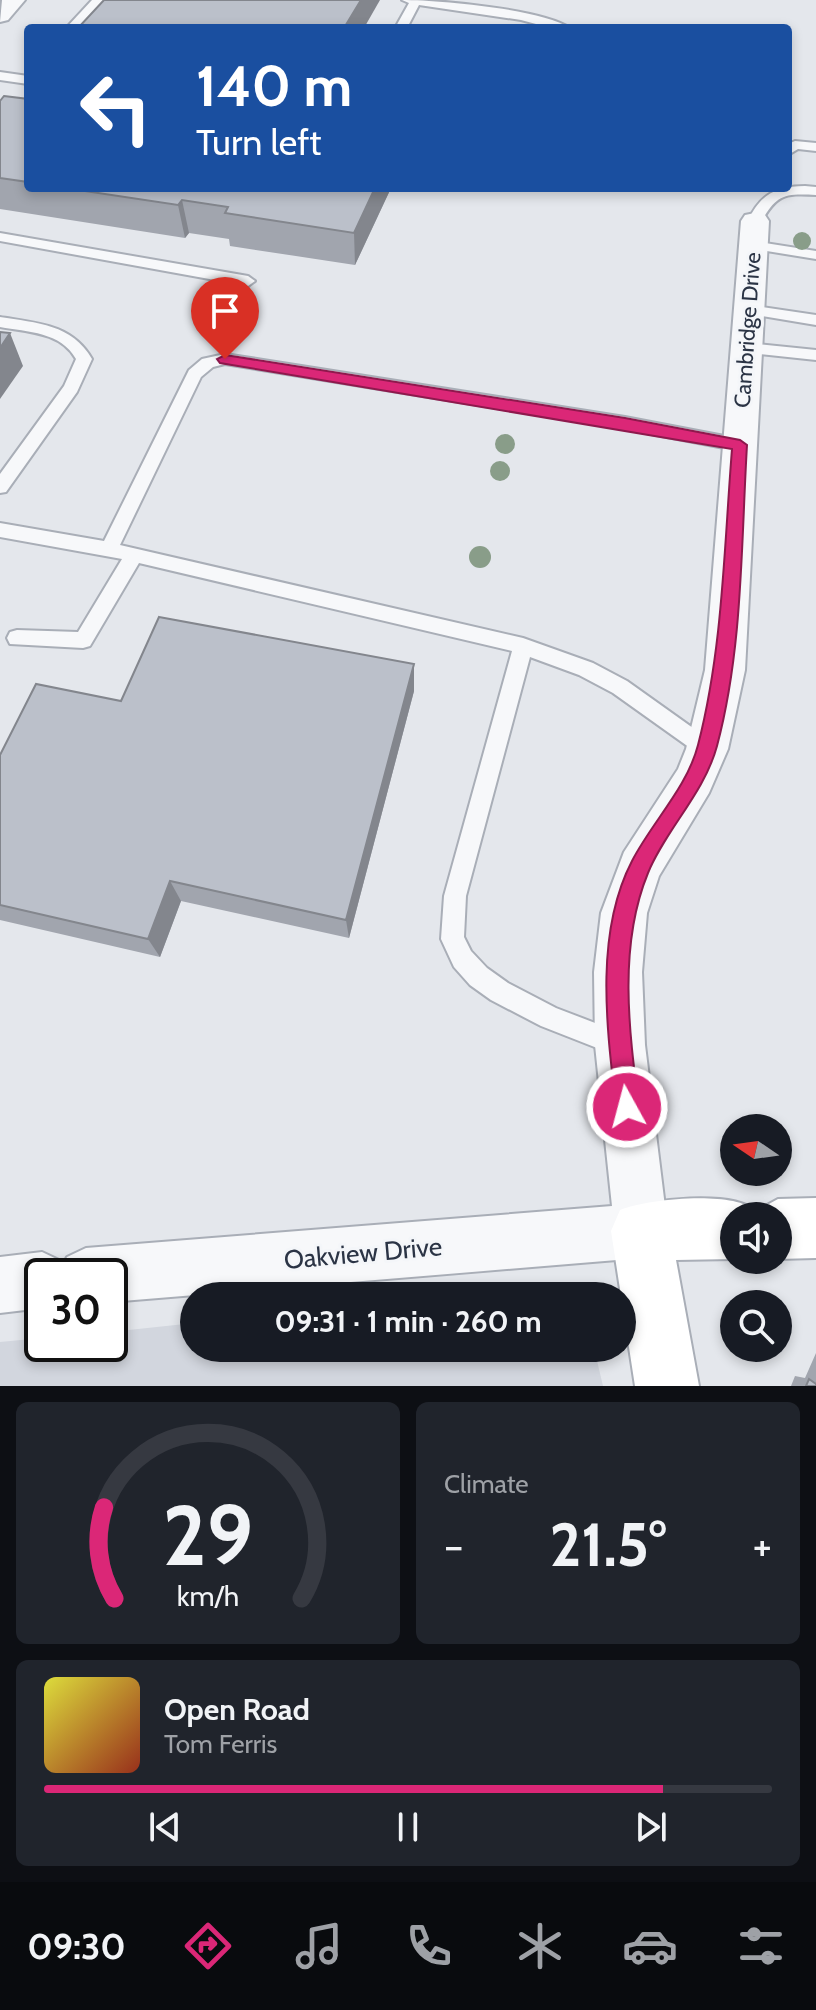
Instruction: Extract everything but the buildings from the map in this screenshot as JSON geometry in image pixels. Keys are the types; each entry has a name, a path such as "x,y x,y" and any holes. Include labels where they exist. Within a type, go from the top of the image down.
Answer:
{"main road":[{"path":"792,1229 816,1228"},
{"path":"667,1386 641,1231 720,1229"}],"street":[{"path":"0,15 14,0"},
{"name":"Cambridge Drive","path":"641,1231 620,1045 618,972 624,913 640,867 694,780 707,749 725,670 754,233"},
{"name":"Oakview Drive","path":"128,1273 641,1231"},
{"path":"0,1285 24,1282"}],"lane":[{"path":"76,24 98,0"},
{"path":"403,24 412,1 457,13 513,22"},
{"path":"0,76 24,79"},
{"path":"792,148 795,145 816,147"},
{"path":"792,189 816,191"},
{"path":"779,192 761,204 754,233 816,255"},
{"path":"0,237 248,281"},
{"path":"748,329 816,320"},
{"path":"0,322 61,334 79,345 84,359 71,388 0,487"},
{"path":"748,329 816,355"},
{"path":"109,549 195,374 208,363 225,359 625,423 740,445"},
{"path":"0,530 109,549 523,646 586,669 620,687 707,749"},
{"path":"17,638 83,640 134,555"},
{"path":"523,646 455,896 453,938 471,971 517,1002 620,1045"}],"shaded area":[{"path":"180,1324 180,1362 597,1362 603,1386 0,1386 0,1342 24,1340 24,1362 128,1362 128,1330"}],"route":[{"path":"225,359 625,423 740,445 725,670 707,749 694,780 640,867 624,913 618,972 620,1045 627,1107"}]}
